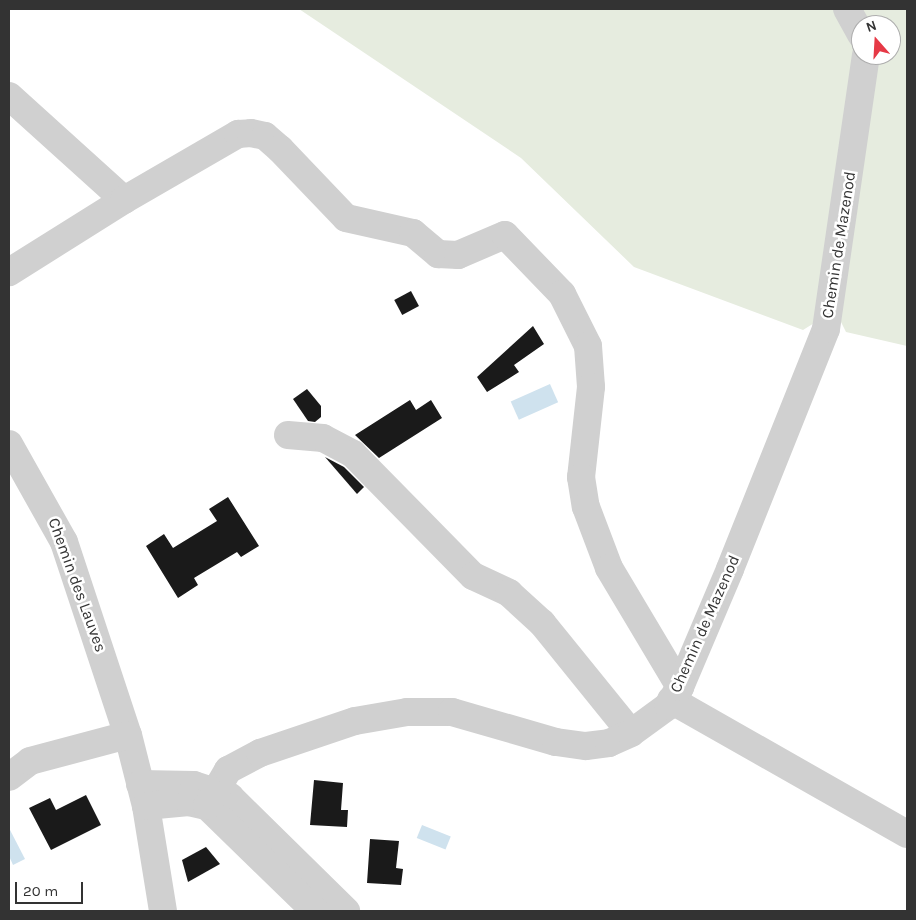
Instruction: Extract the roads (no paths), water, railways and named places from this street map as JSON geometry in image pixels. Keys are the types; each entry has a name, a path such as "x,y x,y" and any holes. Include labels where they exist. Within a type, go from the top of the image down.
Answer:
{"street":[{"name":"Chemin de Mazenod","path":"211,798 228,770 260,753 355,721 407,712 452,712 556,742 586,746 609,743 631,732 676,693 826,328 865,65"},
{"path":"9,96 124,200"},
{"path":"9,272 124,200 238,134 251,133 265,136 280,149 346,218 413,233 438,254 458,255 506,236 562,294 588,346 592,387 581,477 586,507 609,568 676,693 907,834"},
{"path":"288,435 323,438 353,454 473,576 509,593 542,623 631,732"},
{"name":"Chemin des Lauves","path":"9,444 64,542 128,735 143,795 163,911"},
{"path":"9,777 30,761 128,735"},
{"path":"143,795 189,802 211,798 235,800 346,911"},
{"path":"211,798 315,911"}],"water":[{"path":"550,384 558,402 519,420 511,401"},
{"path":"422,825 451,837 445,850 417,838"},
{"path":"9,828 25,859 13,865 9,856"}]}
